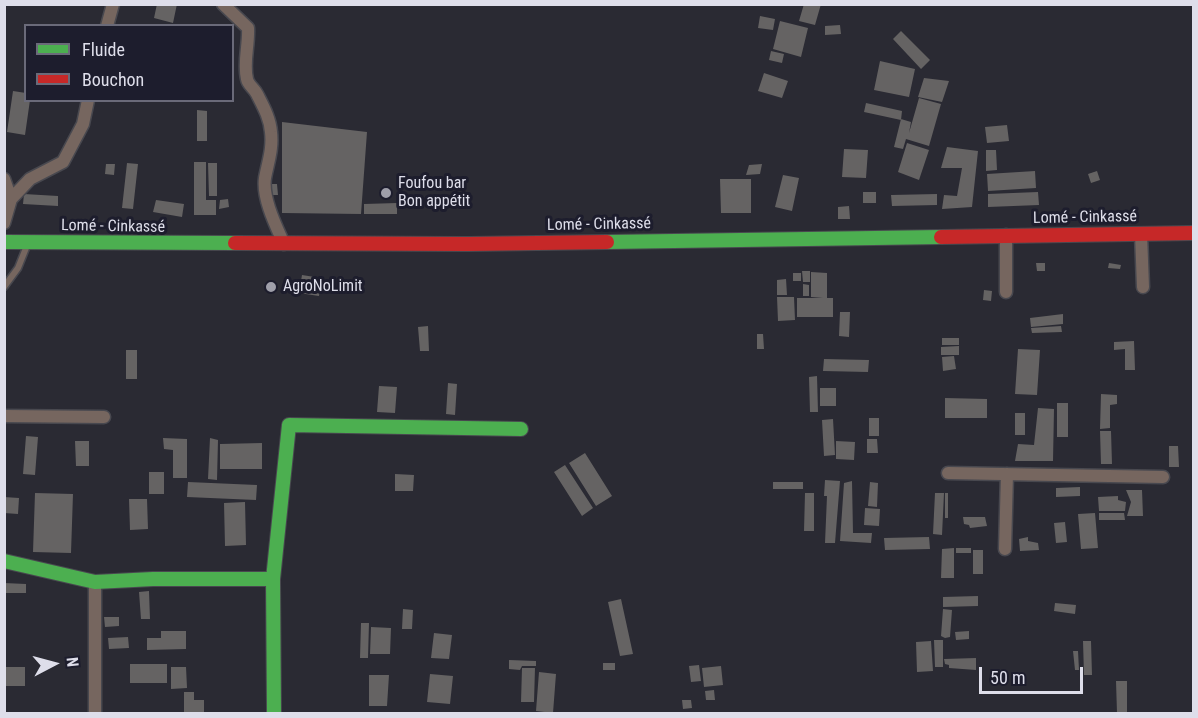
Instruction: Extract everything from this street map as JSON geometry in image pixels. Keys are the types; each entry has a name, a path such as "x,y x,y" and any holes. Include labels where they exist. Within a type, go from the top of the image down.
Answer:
{"main road":[{"name":"Lomé - Cinkassé","path":"4,242 468,244 1194,233"},
{"path":"274,714 273,579 289,425 521,429"},
{"path":"4,561 95,582 153,579 273,579"}],"street":[{"path":"108,24 113,4"},
{"path":"223,4 248,28 249,44 245,66 247,82 257,93 267,112 272,132 271,155 265,180 269,205 284,244"},
{"path":"4,223 11,199 30,180 63,162 83,124 88,102"},
{"path":"4,179 11,199"},
{"path":"1141,234 1143,287"},
{"path":"1006,236 1006,292"},
{"path":"4,416 104,417"},
{"path":"948,473 1162,477"},
{"path":"1005,549 1007,474"},
{"path":"94,714 95,582"}],"lane":[{"path":"4,286 18,268 28,242"}],"building":[{"path":"157,4 177,4 173,23 154,18"},
{"path":"804,4 821,4 815,25 799,21"},
{"path":"760,16 775,19 773,30 758,28"},
{"path":"780,21 808,28 801,57 773,49"},
{"path":"840,25 841,34 825,35 825,26"},
{"path":"901,31 930,60 921,69 893,39"},
{"path":"771,51 784,54 782,63 769,60"},
{"path":"880,61 915,69 909,97 874,90"},
{"path":"764,73 788,81 782,98 758,91"},
{"path":"924,78 949,81 942,102 918,97"},
{"path":"13,91 24,93 24,102 30,102 25,135 7,132"},
{"path":"919,98 941,104 929,146 906,139 903,149 894,147 901,119 911,122 909,133"},
{"path":"866,103 902,111 901,120 864,112"},
{"path":"197,110 207,111 207,141 197,141"},
{"path":"282,122 367,132 361,214 282,213"},
{"path":"1007,125 1009,141 987,143 985,127"},
{"path":"907,143 929,150 919,180 898,172"},
{"path":"947,147 978,151 972,207 942,209 944,195 957,196 962,168 941,168"},
{"path":"844,149 868,150 866,178 842,177"},
{"path":"986,150 996,150 997,170 986,171"},
{"path":"194,162 206,162 206,200 216,200 216,215 194,215"},
{"path":"127,163 138,164 133,209 122,208"},
{"path":"208,163 217,163 217,196 209,196"},
{"path":"106,164 115,164 114,175 105,174"},
{"path":"762,164 760,174 746,175 749,165"},
{"path":"1035,171 1036,188 988,191 987,174"},
{"path":"1097,171 1100,180 1091,183 1088,174"},
{"path":"783,175 799,178 792,211 775,207"},
{"path":"720,179 751,179 751,213 721,213"},
{"path":"271,184 277,184 278,195 271,195"},
{"path":"863,192 876,192 876,203 863,203"},
{"path":"1038,192 1039,205 988,207 988,194"},
{"path":"24,194 58,196 58,206 23,204"},
{"path":"937,194 937,205 892,206 891,195"},
{"path":"228,199 229,207 219,209 220,200"},
{"path":"156,200 184,204 182,217 153,212"},
{"path":"397,203 397,214 364,214 364,204"},
{"path":"849,206 850,219 838,219 838,207"},
{"path":"1036,263 1045,263 1045,271 1037,271"},
{"path":"1109,263 1121,265 1120,269 1108,268"},
{"path":"802,271 810,271 810,282 803,282"},
{"path":"811,272 827,273 827,298 833,298 833,317 797,317 797,298 823,298 811,297"},
{"path":"793,273 801,273 801,281 793,281"},
{"path":"302,275 321,278 319,296 299,293"},
{"path":"786,279 787,295 777,295 777,280"},
{"path":"803,284 809,285 809,296 803,296"},
{"path":"984,290 992,291 991,301 983,300"},
{"path":"777,297 794,297 795,320 778,321"},
{"path":"840,312 850,312 849,337 839,336"},
{"path":"1063,314 1063,324 1031,327 1030,318"},
{"path":"428,326 429,351 420,351 418,327"},
{"path":"1061,326 1062,332 1032,333 1031,328"},
{"path":"757,334 763,334 764,349 757,349"},
{"path":"942,338 959,338 959,345 942,345"},
{"path":"1134,341 1135,370 1125,370 1125,349 1114,350 1114,342"},
{"path":"959,346 959,355 941,355 941,347"},
{"path":"1018,349 1040,350 1037,395 1015,394"},
{"path":"126,350 137,350 137,379 126,379"},
{"path":"954,356 956,369 943,371 942,357"},
{"path":"824,359 869,360 868,372 823,371"},
{"path":"817,376 818,412 810,412 809,377"},
{"path":"448,383 457,384 455,415 446,414"},
{"path":"379,386 397,387 395,413 377,412"},
{"path":"820,388 836,388 836,406 820,406"},
{"path":"1101,394 1117,395 1117,404 1110,405 1110,428 1100,429"},
{"path":"945,398 987,399 987,418 945,418"},
{"path":"1057,403 1068,403 1068,437 1057,437"},
{"path":"1038,408 1054,409 1053,461 1015,461 1018,444 1034,445"},
{"path":"1015,413 1025,413 1025,435 1015,435"},
{"path":"869,418 879,418 879,436 869,436"},
{"path":"833,419 835,455 824,456 822,420"},
{"path":"1100,431 1111,431 1112,464 1101,464"},
{"path":"26,436 38,437 35,475 23,474"},
{"path":"163,438 187,439 187,478 173,478 173,450 164,449"},
{"path":"210,438 218,440 217,480 208,479"},
{"path":"867,439 877,439 878,453 867,453"},
{"path":"75,441 89,441 89,466 76,466"},
{"path":"836,441 855,442 854,460 836,459"},
{"path":"262,443 262,469 220,469 220,444"},
{"path":"1169,446 1178,446 1179,467 1169,467"},
{"path":"585,453 612,496 596,506 569,463"},
{"path":"565,465 593,508 582,516 554,472"},
{"path":"149,472 164,472 164,494 149,494"},
{"path":"395,474 414,475 413,491 395,491"},
{"path":"825,480 840,481 835,543 825,543 827,496 824,496"},
{"path":"852,481 853,533 872,533 871,543 840,541 844,483"},
{"path":"188,482 257,485 256,500 187,497"},
{"path":"773,482 803,482 803,489 773,489"},
{"path":"870,482 878,483 877,507 868,506"},
{"path":"1080,487 1080,496 1056,497 1056,488"},
{"path":"1126,490 1142,490 1143,516 1127,516 1131,502"},
{"path":"35,493 73,494 71,553 33,552"},
{"path":"805,493 814,493 814,531 804,531"},
{"path":"935,493 944,493 942,535 933,534"},
{"path":"945,493 948,493 948,518 945,518"},
{"path":"1118,496 1118,500 1126,502 1125,511 1099,511 1098,497"},
{"path":"4,497 19,498 18,514 4,513"},
{"path":"129,499 147,499 148,529 130,530"},
{"path":"245,502 246,545 225,546 224,503"},
{"path":"865,508 880,509 879,526 864,525"},
{"path":"1095,513 1098,548 1081,549 1078,514"},
{"path":"1099,513 1124,513 1125,520 1099,520"},
{"path":"963,517 985,517 987,526 970,528 969,525 964,524"},
{"path":"1065,522 1067,542 1056,543 1054,523"},
{"path":"929,537 930,549 885,550 884,538"},
{"path":"1028,537 1028,541 1038,543 1039,550 1020,551 1019,539"},
{"path":"954,548 954,578 941,578 942,549"},
{"path":"956,548 971,548 971,553 956,553"},
{"path":"973,550 983,550 983,574 973,574"},
{"path":"4,583 26,584 26,593 4,593"},
{"path":"149,591 150,619 141,619 139,592"},
{"path":"978,596 978,606 943,607 943,597"},
{"path":"621,599 633,654 620,656 608,602"},
{"path":"1055,603 1076,605 1075,614 1054,611"},
{"path":"403,609 413,610 412,629 402,629"},
{"path":"943,609 952,610 950,637 945,638 941,636"},
{"path":"104,617 119,617 119,626 105,627"},
{"path":"361,623 369,623 368,658 360,658"},
{"path":"371,627 391,628 390,654 370,654"},
{"path":"161,631 186,631 186,649 147,650 147,638 161,638"},
{"path":"969,631 969,639 956,640 955,632"},
{"path":"434,633 452,635 449,659 431,658"},
{"path":"128,637 129,648 109,649 108,638"},
{"path":"934,640 943,640 943,667 935,667"},
{"path":"931,641 933,671 917,672 916,642"},
{"path":"1083,641 1091,641 1092,675 1084,675"},
{"path":"1073,651 1078,651 1079,670 1075,670"},
{"path":"976,658 976,670 949,668 944,659"},
{"path":"509,660 536,661 536,666 522,666 520,670 509,669"},
{"path":"603,663 615,663 615,670 603,670"},
{"path":"130,664 167,664 167,683 130,683"},
{"path":"699,665 701,681 691,682 689,666"},
{"path":"721,666 723,685 704,687 702,668"},
{"path":"4,667 25,667 25,686 4,686"},
{"path":"171,667 186,667 187,688 171,689"},
{"path":"522,668 535,668 534,702 521,702"},
{"path":"539,672 556,674 553,713 536,711"},
{"path":"430,674 453,676 450,704 427,702"},
{"path":"369,675 389,675 387,706 369,706"},
{"path":"1116,681 1127,681 1127,713 1117,713"},
{"path":"714,690 715,700 706,700 705,691"},
{"path":"184,692 194,692 194,700 204,700 204,714 184,714"},
{"path":"682,700 691,700 692,708 683,709"}],"traffic: fast":[{"path":"607,242 941,237"},
{"path":"4,242 235,243"},
{"path":"273,579 289,425 521,429"},
{"path":"4,561 95,582 153,579 273,579 274,714"}],"traffic: jam":[{"path":"941,237 1194,233"},
{"path":"235,243 607,242"}],"place":[{"name":"Foufou bar Bon appétit","path":"386,193"},
{"name":"AgroNoLimit","path":"271,287"}]}
